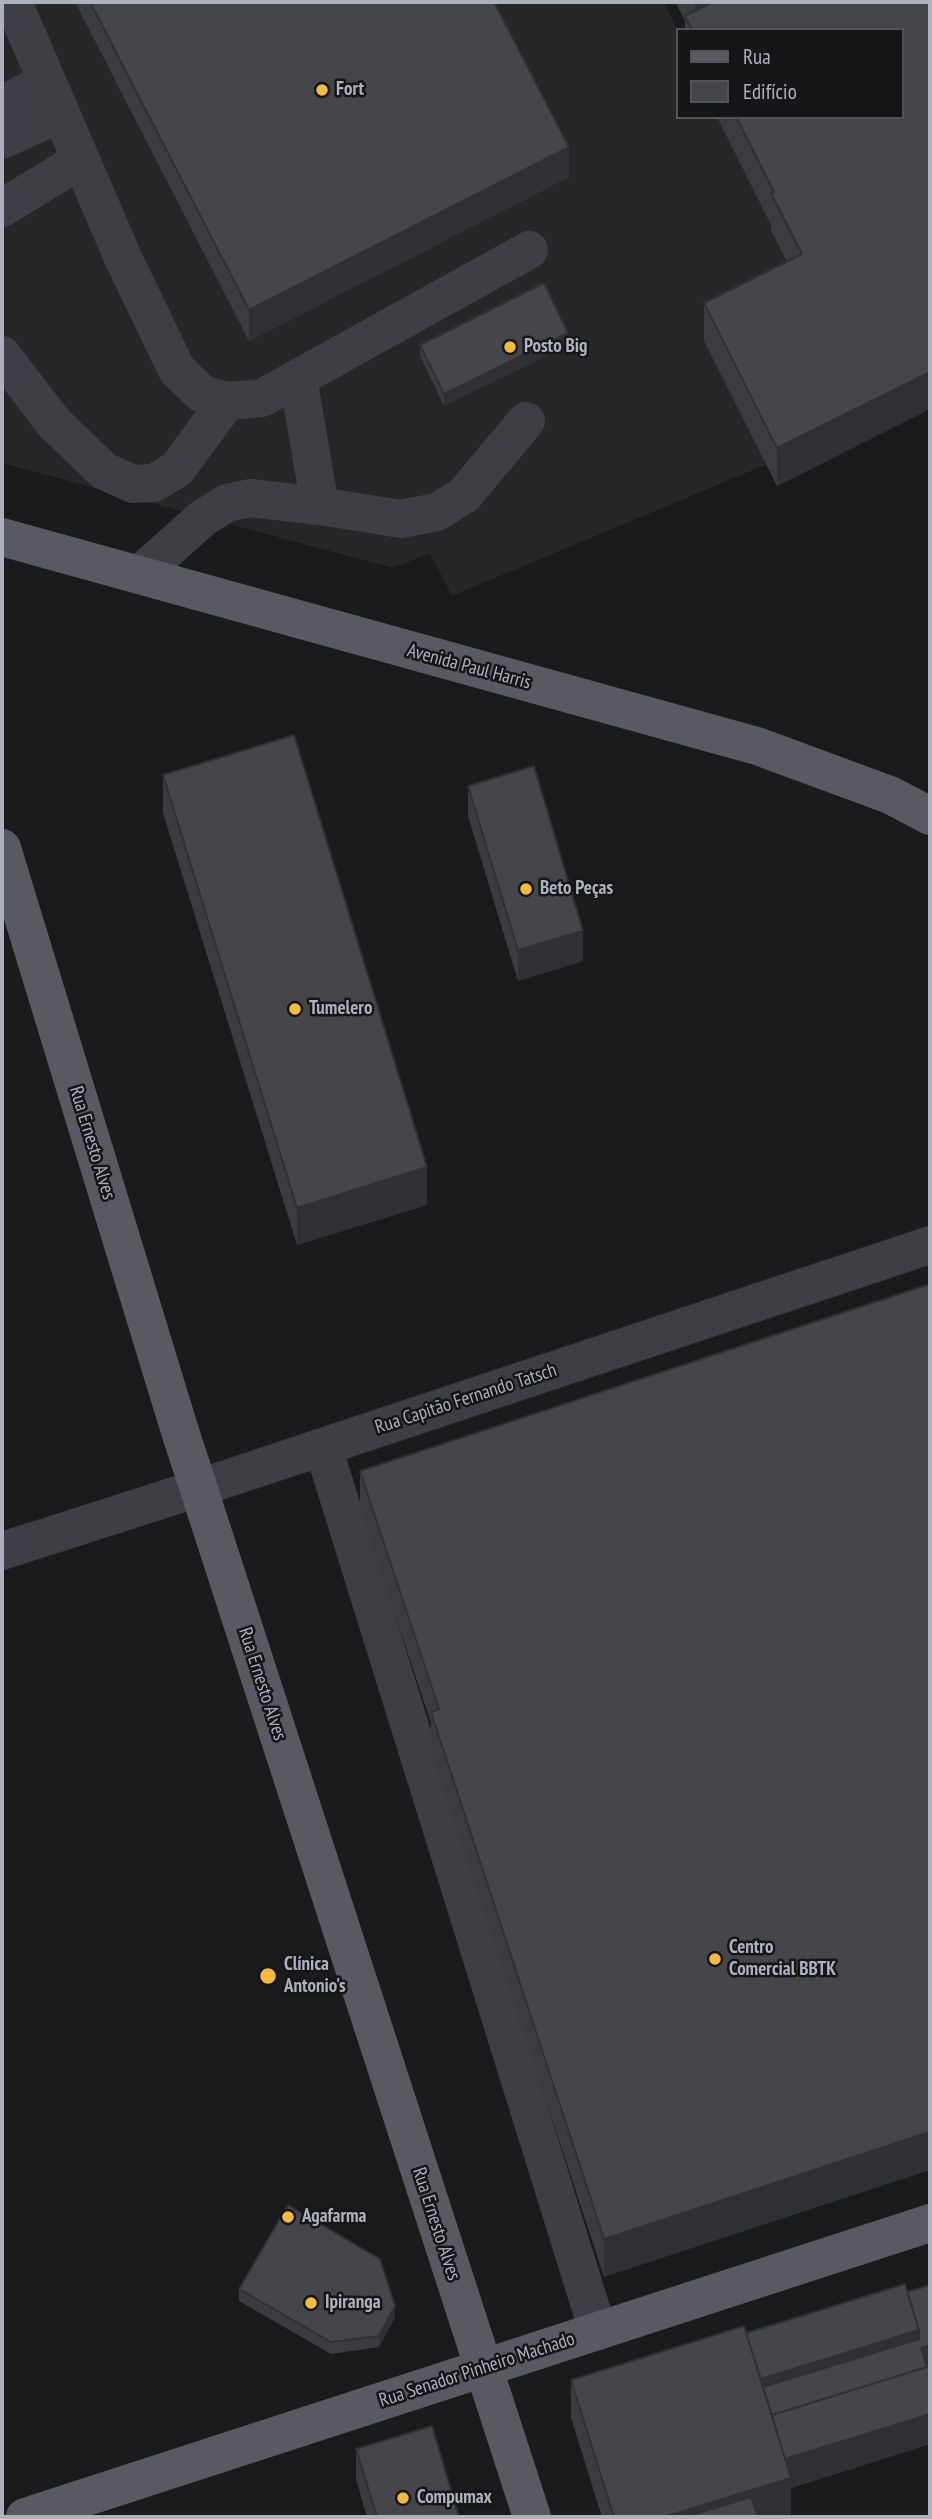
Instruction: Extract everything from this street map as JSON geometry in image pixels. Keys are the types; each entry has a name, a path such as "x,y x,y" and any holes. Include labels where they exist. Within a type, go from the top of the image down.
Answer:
{"main road":[{"name":"Avenida Paul Harris","path":"2,537 757,746 890,795 930,816"},
{"name":"Rua Ernesto Alves","path":"2,848 199,1488 532,2517"},
{"name":"Rua Senador Pinheiro Machado","path":"25,2517 930,2223"}],"street":[{"path":"13,2 124,260 177,370 202,394 227,401 262,398 529,250"},
{"path":"2,104 54,97"},
{"path":"2,140 54,97"},
{"path":"2,208 81,160"},
{"path":"2,355 54,423 104,471 133,484 154,483 177,469 227,401"},
{"path":"298,378 320,506"},
{"path":"139,575 203,518 227,503 250,498 401,519 437,512 464,495 526,421"},
{"name":"Rua Capitão Fernando Tatsch","path":"2,1552 930,1245"},
{"path":"323,1447 598,2331"}],"shaded area":[{"path":"2,2 664,2 677,28 676,119 722,119 805,290 772,462 452,596 430,553 393,568 2,463"}],"building":[{"name":"Fort","path":"90,2 494,2 569,147 249,310"},
{"path":"713,2 930,2 930,372 777,448 704,303 802,254 737,119 904,119 904,28 691,28 685,16"},
{"path":"544,283 568,333 444,394 420,345"},
{"name":"Tumelero","path":"294,735 427,1167 297,1208 163,775"},
{"name":"Beto Peças","path":"534,766 583,931 518,950 468,786"},
{"name":"Centro Comercial BBTK","path":"930,1284 930,2132 604,2239 431,1712 439,1709 360,1471"},
{"path":"288,2205 380,2259 395,2306 379,2336 331,2342 239,2289"},
{"path":"905,2284 919,2330 761,2379 746,2333"},
{"path":"930,2285 930,2345 921,2348 927,2367 772,2415 763,2387 919,2339 919,2330 907,2292"},
{"path":"744,2326 791,2478 664,2517 614,2517 571,2380"},
{"path":"930,2366 930,2414 785,2459 772,2415"},
{"path":"432,2426 459,2517 377,2517 356,2449"},
{"path":"751,2497 758,2517 686,2517"}],"place":[{"name":"Fort","path":"322,90"},
{"name":"Posto Big","path":"510,347"},
{"name":"Beto Peças","path":"526,889"},
{"name":"Tumelero","path":"295,1009"},
{"name":"Centro Comercial BBTK","path":"715,1959"},
{"name":"Clínica Antonio's","path":"268,1976"},
{"name":"Agafarma","path":"288,2217"},
{"name":"Ipiranga","path":"311,2303"},
{"name":"Compumax","path":"403,2498"}]}
